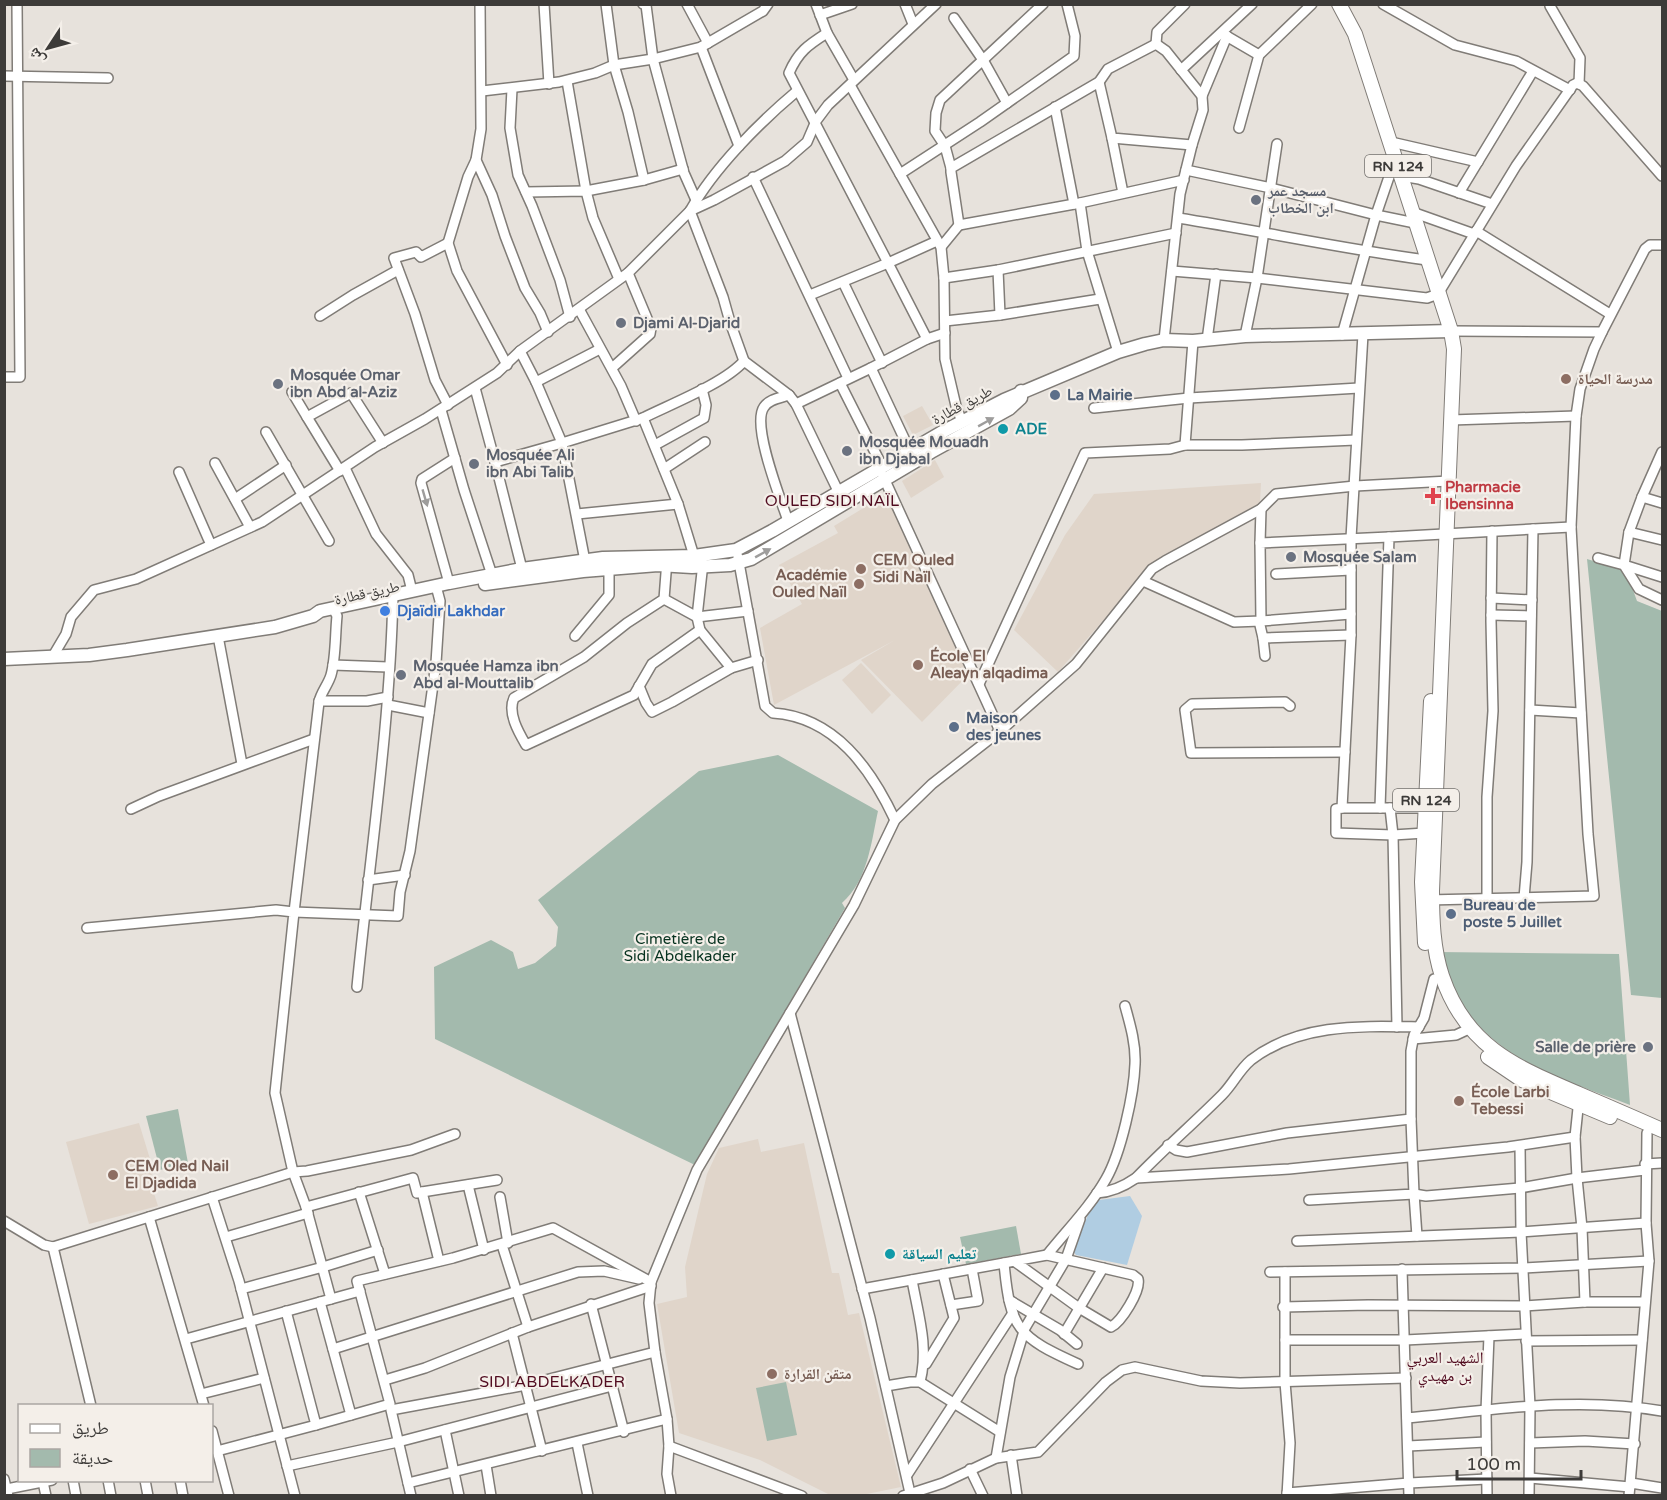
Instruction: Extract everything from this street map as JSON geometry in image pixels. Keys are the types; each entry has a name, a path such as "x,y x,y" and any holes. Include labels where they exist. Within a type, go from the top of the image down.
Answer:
{"main road":[{"name":"RN 124","path":"1338,4 1355,34 1391,142 1396,175 1414,218 1454,350 1442,533 1425,942 1434,979 1444,1002 1486,1055 1509,1073 1535,1086 1579,1099 1662,1130"},
{"name":"RN 124","path":"1445,481 1446,350 1450,331"},
{"name":"طريق قطارة","path":"737,556 788,521 962,422 1021,392 1118,352 1164,340 1193,341 1245,336 1450,331"},
{"name":"طريق قطارة","path":"393,599 412,591 485,584 605,564 737,556 751,559 931,452 1009,409 1021,398 1021,392"},
{"name":"طريق قطارة","path":"4,659 118,652 275,627 313,616 321,618 335,612 492,575 585,561 605,564"},
{"name":"RN 124","path":"1431,808 1425,833 1427,900 1441,971 1468,1030"},
{"name":"RN 124","path":"1579,1099 1662,1139"}],"street":[{"path":"4,376 20,377 17,4"},
{"path":"480,4 481,129 476,160 468,177 447,243 457,271 507,364"},
{"path":"544,4 549,84"},
{"path":"606,4 614,65 644,180"},
{"path":"643,4 646,5 652,59 683,169 696,200"},
{"path":"687,4 704,45 739,146"},
{"path":"482,91 567,81 614,65 652,59 704,45 763,11 768,4"},
{"path":"816,4 827,33 852,82 939,244 944,278 946,371 962,422"},
{"path":"820,15 852,4"},
{"path":"905,4 914,24"},
{"path":"690,211 785,160 807,142 816,121 828,105 936,4"},
{"path":"959,225 951,168 945,146 935,131 940,99 1043,4"},
{"path":"900,174 945,146 1074,56 1075,36 1067,4"},
{"path":"1156,44 1157,32 1185,4"},
{"path":"1182,70 1224,34 1252,4"},
{"path":"1239,128 1259,55 1312,4"},
{"path":"1383,4 1455,45 1516,61 1570,90"},
{"path":"1550,6 1580,58 1579,84 1662,176"},
{"path":"954,18 983,60 1007,103"},
{"path":"827,33 795,58 789,73 797,91 816,121 927,339"},
{"path":"1224,34 1259,55"},
{"path":"1164,340 1184,180 1203,110 1202,96 1224,34"},
{"path":"1156,44 1166,51 1202,96"},
{"path":"951,168 1099,82 1108,69 1156,44"},
{"path":"1459,193 1533,71"},
{"path":"4,76 108,78"},
{"path":"567,81 593,219 619,279"},
{"path":"1099,82 1123,193"},
{"path":"1172,271 1257,278 1427,298 1438,294 1516,166 1575,83 1579,84"},
{"path":"512,88 510,128 518,175 560,280 570,317"},
{"path":"53,656 66,634 71,617 94,590 136,579 262,522 383,443 475,388 520,351 628,273 690,211 696,200 739,146 797,91"},
{"path":"1055,107 1087,251 1118,352"},
{"path":"1112,138 1192,144"},
{"path":"1391,142 1478,162"},
{"path":"1245,336 1257,278 1277,144"},
{"path":"476,160 492,195 525,288 548,332"},
{"path":"526,192 586,191 644,180 683,169"},
{"path":"1186,170 1271,188 1376,216 1414,218 1475,233 1610,314"},
{"path":"1342,335 1376,216 1396,175 1419,179 1492,204"},
{"path":"753,177 810,296 885,481 1000,731"},
{"path":"810,296 939,244 959,225 1184,180"},
{"path":"690,211 723,297 744,361 789,395 796,404 839,493"},
{"path":"1178,218 1365,252 1427,260"},
{"path":"944,278 998,270 1176,232"},
{"path":"447,243 421,257 416,252 394,258 415,314 444,407 455,458 492,575"},
{"path":"1427,900 1594,896 1588,834 1571,527 1576,416 1580,389 1594,349 1610,314 1645,249 1650,245 1662,245"},
{"path":"320,316 398,270"},
{"path":"998,270 1000,315"},
{"path":"612,368 650,334 651,328 628,273"},
{"path":"1207,340 1216,274"},
{"path":"843,282 882,363"},
{"path":"945,321 1100,299"},
{"path":"579,309 655,445 700,559 698,617 700,630 731,668"},
{"path":"1450,331 1602,332"},
{"path":"796,404 927,339 945,333"},
{"path":"1342,808 1351,635 1351,538 1363,334"},
{"path":"1185,445 1193,341"},
{"path":"536,382 600,349"},
{"path":"520,351 562,443 585,561"},
{"path":"495,462 640,419 738,369 744,361"},
{"path":"871,368 910,450"},
{"path":"475,388 522,570"},
{"path":"655,445 704,418 706,405 702,388"},
{"path":"1094,408 1189,398 1359,388"},
{"path":"292,392 342,470 376,534 408,575 412,591"},
{"path":"307,417 351,393 383,443"},
{"path":"788,521 765,450 760,416 764,407 773,399 789,395"},
{"path":"1451,420 1576,416"},
{"path":"266,432 304,494 329,541"},
{"path":"979,684 1085,453 1170,449 1185,445 1356,440"},
{"path":"664,469 705,442"},
{"path":"1662,452 1660,465 1642,497 1629,532 1624,565 1639,589 1662,600"},
{"path":"87,928 276,910 398,916 439,632 441,588 421,483 422,479 455,458"},
{"path":"216,463 250,527"},
{"path":"235,499 286,465"},
{"path":"179,472 211,545"},
{"path":"671,1496 667,1473 669,1446 667,1419 654,1352 649,1308 651,1284 697,1170 854,905 895,820 932,784 1000,731 1076,664 1152,568 1261,509 1276,494 1355,486 1445,481"},
{"path":"1642,497 1662,502"},
{"path":"577,514 678,504"},
{"path":"1261,509 1260,621 1265,656"},
{"path":"1260,543 1571,527"},
{"path":"1524,898 1527,862 1533,529"},
{"path":"1487,898 1487,797 1493,711 1492,531"},
{"path":"1629,532 1662,540"},
{"path":"1389,537 1385,808 1393,835 1397,1027"},
{"path":"737,556 765,706 773,713 791,714 808,721 837,738 858,757 882,792 895,820"},
{"path":"1598,558 1662,578"},
{"path":"664,599 668,560"},
{"path":"575,636 609,595 609,575 605,564"},
{"path":"1276,574 1351,570"},
{"path":"1143,581 1234,622 1351,614"},
{"path":"1491,598 1532,600"},
{"path":"357,987 381,783 393,599"},
{"path":"664,599 698,617 748,611"},
{"path":"664,599 627,623 584,657 514,698 512,704 516,728 526,745 634,695 652,664 700,630"},
{"path":"331,1299 307,1210 293,1172 275,1093 314,739 321,693 329,681 333,665 335,612"},
{"path":"1491,615 1531,616"},
{"path":"1263,638 1351,635"},
{"path":"218,636 242,764"},
{"path":"639,686 652,711 731,668 758,660"},
{"path":"333,665 388,667"},
{"path":"319,701 388,701 429,713"},
{"path":"1290,706 1285,702 1192,704 1185,710 1191,753 1345,752"},
{"path":"1530,710 1581,713"},
{"path":"131,809 242,764 314,739"},
{"path":"1425,833 1393,835 1336,833 1336,809 1431,808"},
{"path":"368,880 405,875"},
{"path":"1417,1236 1411,1119 1411,1051 1413,1039 1424,1018 1434,979"},
{"path":"1047,1255 1097,1193 1107,1177 1117,1152 1130,1101 1136,1063 1125,1006"},
{"path":"790,1013 886,1386 907,1475 905,1495 943,1483 996,1458 1038,1452 1106,1382 1122,1370 1136,1367 1201,1382 1406,1378"},
{"path":"1097,1193 1124,1186 1136,1178 1224,1093 1238,1073 1251,1060 1276,1044 1310,1032 1351,1027 1419,1027"},
{"path":"1413,1039 1453,1036 1468,1030"},
{"path":"1579,1099 1575,1137 1576,1178 1582,1228 1585,1302"},
{"path":"1168,1145 1176,1150 1188,1152 1287,1133 1411,1119"},
{"path":"1630,1488 1649,1262 1645,1167 1647,1133"},
{"path":"4,1221 44,1245 53,1247 293,1172 307,1172 411,1150 455,1134"},
{"path":"1136,1178 1289,1169 1520,1146 1575,1137"},
{"path":"1520,1146 1525,1338 1530,1407 1530,1496"},
{"path":"1309,1200 1414,1194 1426,1196 1520,1188 1662,1164"},
{"path":"226,1237 359,1192 413,1178 417,1193 497,1180"},
{"path":"468,1185 484,1250"},
{"path":"359,1192 386,1274"},
{"path":"422,1192 440,1261"},
{"path":"212,1197 241,1289 295,1496"},
{"path":"500,1197 505,1244 516,1291 528,1327"},
{"path":"996,1458 1010,1377 1023,1332 1066,1259 1082,1213"},
{"path":"148,1217 204,1404"},
{"path":"1297,1241 1521,1232 1646,1223"},
{"path":"409,1495 385,1380 357,1281 484,1250 553,1228 651,1284"},
{"path":"53,1247 91,1404"},
{"path":"241,1289 378,1250"},
{"path":"862,1289 1047,1255 1133,1275 1138,1280 1138,1290 1114,1327 1107,1326 1009,1262"},
{"path":"1009,1262 1009,1300 1017,1324 1036,1343 1078,1365"},
{"path":"1270,1272 1523,1268 1649,1262"},
{"path":"1064,1334 1103,1268"},
{"path":"951,1305 978,1301 972,1269"},
{"path":"1402,1269 1409,1496"},
{"path":"333,1349 578,1272 604,1270 651,1284"},
{"path":"1285,1272 1285,1382 1290,1443 1287,1494 1409,1483 1487,1479"},
{"path":"924,1366 954,1318 943,1274"},
{"path":"912,1280 925,1351 920,1382"},
{"path":"385,1380 425,1368 528,1327 651,1284"},
{"path":"186,1339 360,1291"},
{"path":"1009,1300 1033,1313 1077,1344"},
{"path":"320,1302 351,1415"},
{"path":"1284,1307 1524,1306 1585,1302 1645,1302"},
{"path":"591,1304 624,1432"},
{"path":"286,1311 316,1425"},
{"path":"907,1475 1013,1313"},
{"path":"512,1333 542,1451"},
{"path":"1286,1340 1405,1340 1489,1336 1642,1340"},
{"path":"1487,1496 1486,1410 1489,1336"},
{"path":"229,1496 215,1448 390,1407 526,1385 654,1352"},
{"path":"201,1394 264,1378"},
{"path":"886,1386 920,1382 1000,1432"},
{"path":"287,1467 398,1442 612,1386"},
{"path":"1407,1418 1530,1407 1612,1405 1636,1406 1662,1411"},
{"path":"408,1483 624,1432 667,1419"},
{"path":"445,1430 459,1496"},
{"path":"1530,1443 1585,1441 1635,1444"},
{"path":"1408,1446 1486,1442"},
{"path":"577,1443 588,1496"},
{"path":"669,1446 802,1496"},
{"path":"1011,1455 1017,1496"},
{"path":"486,1465 491,1496"},
{"path":"970,1469 983,1496"},
{"path":"1530,1478 1630,1488 1662,1488"},
{"path":"7,1488 42,1482"}],"shaded area":[{"path":"922,406 933,425 913,435 903,416"},
{"path":"935,460 944,477 911,498 902,481"},
{"path":"1261,483 1260,503 1191,541 1150,567 1058,672 1014,630 1065,535 1094,494"},
{"name":"Académie Ouled Naïl","path":"888,493 941,616 972,671 922,722 861,660 895,640 774,705 760,628 802,604 779,565 838,533 834,526"},
{"path":"861,663 891,695 872,714 842,680"},
{"name":"CEM Oled Nail El Djadida","path":"139,1123 154,1172 149,1178 158,1206 89,1224 66,1142"},
{"name":"متقن القرارة","path":"758,1139 761,1152 804,1143 832,1273 839,1273 848,1315 859,1313 901,1487 862,1495 830,1495 760,1460 679,1433 657,1304 687,1297 685,1267 707,1174 719,1148"}],"green space":[{"path":"1587,559 1626,571 1637,601 1662,611 1662,998 1631,995"},
{"name":"Cimetière de Sidi Abdelkader","path":"778,755 878,811 873,836 858,883 842,903 845,908 695,1165 435,1039 434,967 491,940 513,952 518,969 535,963 556,946 558,927 538,900 699,771"},
{"path":"1438,952 1619,954 1630,1105 1550,1074 1504,1048 1483,1030 1465,1008 1447,979"},
{"path":"178,1109 188,1163 160,1170 146,1116"},
{"path":"1016,1226 1021,1254 966,1264 960,1237"},
{"path":"786,1382 797,1435 767,1441 756,1388"}],"water":[{"path":"1130,1196 1142,1216 1127,1265 1076,1255 1073,1251 1090,1210 1099,1200"}],"place":[{"name":"مسجد عمر ابن الخطاب","path":"1256,200"},
{"name":"Djami Al-Djarid","path":"621,323"},
{"name":"مدرسة الحياة","path":"1566,379"},
{"name":"Mosquée Omar ibn Abd al-Aziz","path":"278,384"},
{"name":"La Mairie","path":"1055,395"},
{"name":"ADE","path":"1003,429"},
{"name":"Mosquée Mouadh ibn Djabal","path":"847,451"},
{"name":"Mosquée Ali ibn Abi Talib","path":"474,464"},
{"name":"Pharmacie Ibensinna","path":"1433,496"},
{"name":"Mosquée Salam","path":"1291,557"},
{"name":"CEM Ouled Sidi Naïl","path":"861,569"},
{"name":"Académie Ouled Naïl","path":"859,584"},
{"name":"Djaïdir Lakhdar","path":"385,611"},
{"name":"École El Aleayn alqadima","path":"918,665"},
{"name":"Mosquée Hamza ibn Abd al-Mouttalib","path":"401,675"},
{"name":"Maison des jeunes","path":"954,727"},
{"name":"Bureau de poste 5 Juillet","path":"1451,914"},
{"name":"Salle de prière","path":"1648,1047"},
{"name":"École Larbi Tebessi","path":"1459,1101"},
{"name":"CEM Oled Nail El Djadida","path":"113,1175"},
{"name":"تعليم السياقة","path":"890,1254"},
{"name":"متقن القرارة","path":"772,1374"}],"district":[{"name":"OULED SIDI NAÏL","path":"832,500"},
{"name":"الشهيد العربي بن مهيدي","path":"1445,1366"},
{"name":"SIDI ABDELKADER","path":"552,1381"}]}
